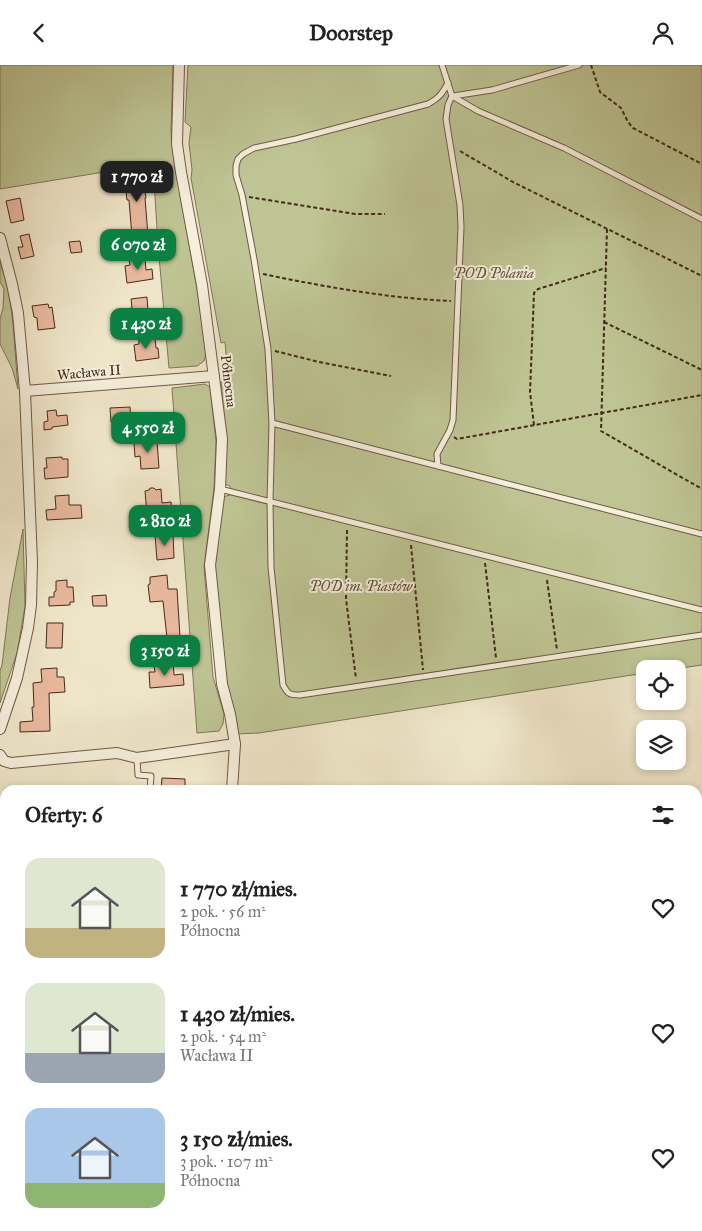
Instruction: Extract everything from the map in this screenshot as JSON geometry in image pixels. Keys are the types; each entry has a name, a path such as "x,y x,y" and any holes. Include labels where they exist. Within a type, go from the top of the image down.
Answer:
{"street":[{"name":"Północna","path":"179,65 177,144 202,285 222,439 220,489 210,565 222,684 235,744 232,785"},
{"path":"0,239 18,313 25,391 32,562 31,605 24,652 0,729"},
{"name":"Wacława II","path":"25,391 214,376"},
{"path":"0,755 4,761 11,763 117,753 137,758 235,744"}],"lane":[{"path":"438,466 437,454 453,421 461,227 460,205 446,119 448,105 452,96 442,65"},
{"path":"452,96 492,90 579,65"},
{"path":"448,83 438,98 428,104 296,139 254,148 243,154 238,159 236,166 236,175 242,195 268,349 272,423 271,567 283,685 287,693 300,695 702,635"},
{"path":"452,96 478,111 564,148 702,219"},
{"path":"272,423 702,534"},
{"path":"220,489 702,610"},
{"path":"137,758 138,775 151,776 150,785"}],"path":[{"path":"591,65 600,92 621,108 633,128 702,163"},
{"path":"450,145 514,182 702,276"},
{"path":"242,195 355,214 385,214"},
{"path":"607,229 601,431 702,489"},
{"path":"534,425 530,392 534,293 538,289 606,268"},
{"path":"256,272 363,293 457,302"},
{"path":"604,322 702,370"},
{"path":"268,349 391,377"},
{"path":"448,433 457,439 702,395"},
{"path":"347,520 346,599 357,687"},
{"path":"410,536 424,677"},
{"path":"484,555 496,665"},
{"path":"546,570 558,657"}],"green space":[{"path":"0,65 173,65 171,132 174,160 197,289 206,353 204,361 197,366 169,368 153,164 0,189"},
{"name":"POD Polania","path":"188,65 702,65 702,665 686,667 686,660 636,660 636,674 259,733 237,734 225,677 215,568 223,497 230,495 230,486 225,484 226,436 221,382 228,378 225,342 221,343 191,178 189,143 191,127 185,122"},
{"path":"0,261 9,292 18,389 12,368 0,344 0,319 3,308 4,289 0,282"},
{"path":"205,384 210,387 216,442 214,488 204,567 213,677 224,714 223,724 219,731 197,733 172,388"},
{"path":"23,529 25,606 17,653 0,703 0,671 10,598"}],"building":[{"path":"145,173 147,186 144,186 148,236 132,237 129,200 127,200 124,175"},
{"path":"20,198 24,220 11,223 6,201"},
{"path":"29,234 34,256 21,259 18,247 23,247 20,236"},
{"path":"80,241 82,252 71,253 69,242"},
{"path":"145,258 146,270 152,269 153,279 127,283 125,266 130,265 129,260"},
{"path":"147,297 148,311 156,310 157,321 126,324 125,309 132,308 131,299"},
{"path":"48,304 49,308 52,307 55,328 38,330 37,318 34,317 32,306"},
{"path":"155,338 159,358 136,361 134,345 139,344 139,340"},
{"path":"130,407 131,421 111,422 110,408"},
{"path":"56,410 57,416 67,415 68,425 44,430 44,422 48,421 47,411"},
{"path":"157,441 159,468 141,469 140,456 135,457 134,443"},
{"path":"62,457 62,459 68,459 68,477 45,479 44,468 47,468 46,458"},
{"path":"150,488 161,489 162,503 171,502 172,513 147,515 145,491"},
{"path":"69,495 69,505 81,505 82,518 47,520 46,510 56,509 55,496"},
{"path":"173,534 174,558 157,560 155,535"},
{"path":"167,575 168,589 177,589 180,637 167,638 163,601 150,602 148,585 150,584 150,577"},
{"path":"67,580 67,587 73,587 74,602 70,602 70,605 49,606 49,597 54,597 54,592 56,591 56,581"},
{"path":"106,595 107,606 93,606 92,596"},
{"path":"47,623 63,623 62,648 46,648"},
{"path":"173,661 174,675 183,674 184,685 150,688 149,672 155,672 154,666 163,666 163,662"},
{"path":"57,668 57,677 64,677 65,692 49,693 50,731 20,732 20,722 33,721 33,683 42,682 41,669"},
{"path":"162,778 185,779 185,785 161,785"}],"park label":[{"name":"POD im. Piastów","path":"361,586"}]}
